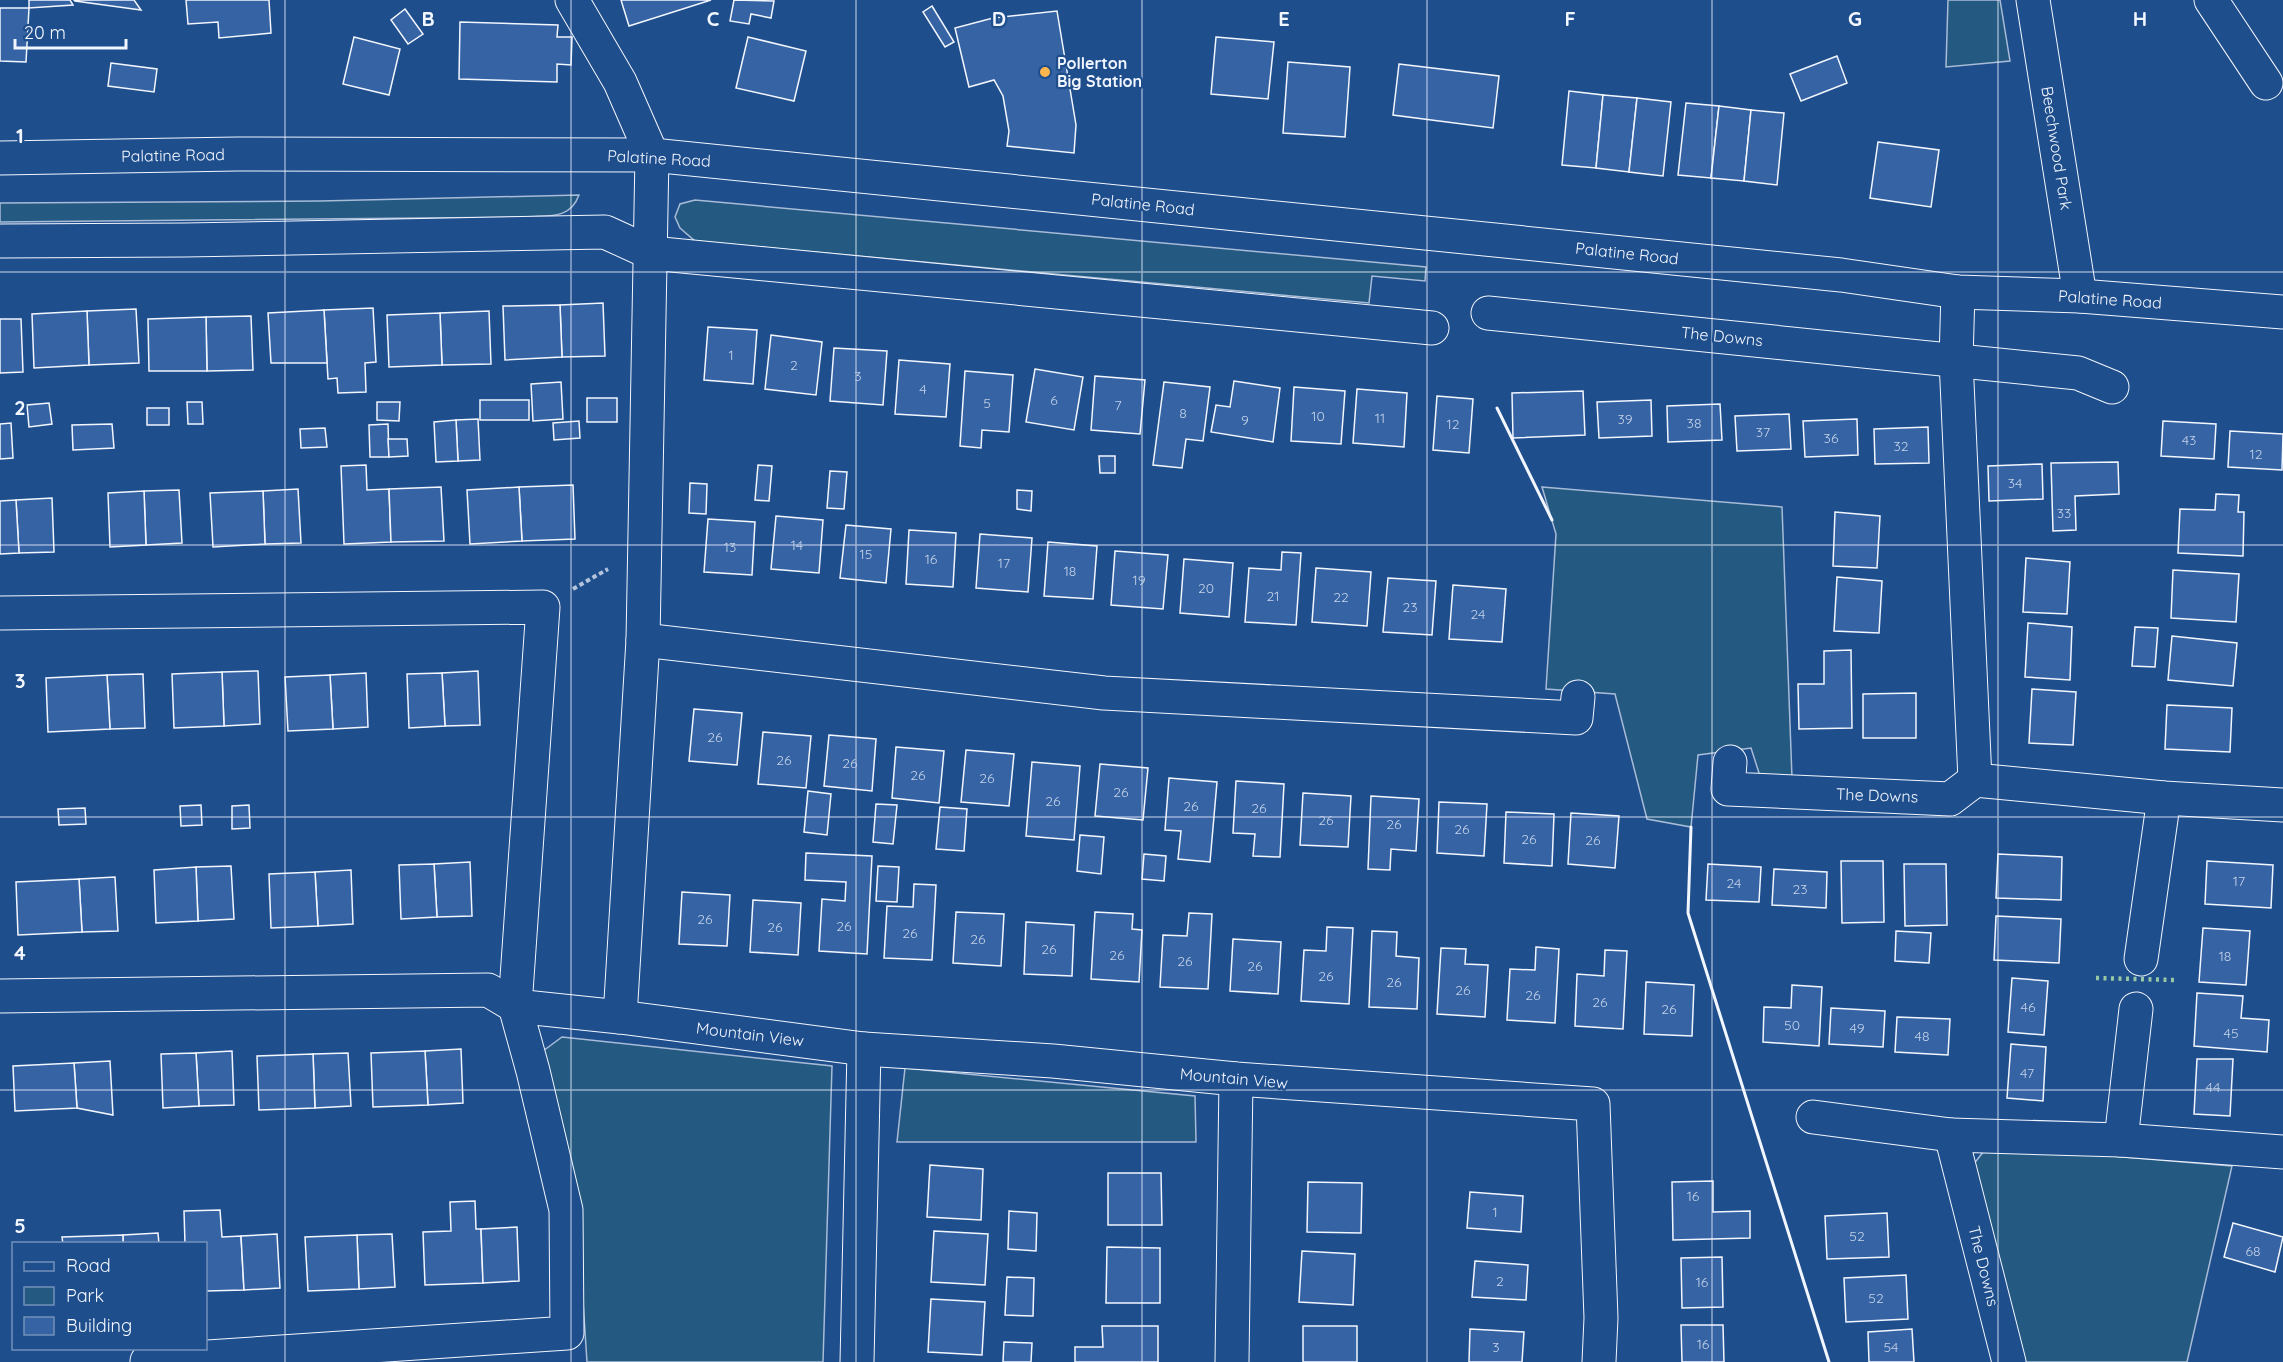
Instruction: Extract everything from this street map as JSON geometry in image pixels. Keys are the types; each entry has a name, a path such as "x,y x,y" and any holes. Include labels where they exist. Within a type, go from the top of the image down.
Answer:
{"street":[{"path":"572,0 620,82 652,155 643,640 620,1017"},
{"name":"Beechwood Park","path":"2033,0 2080,296"},
{"path":"2211,0 2266,83"},
{"name":"Palatine Road","path":"0,158 237,154 652,155 1840,275 1958,292 2080,296 2283,312"},
{"path":"0,242 605,232 651,253 1432,328"},
{"path":"1958,292 1956,360 1976,780 2164,798 2283,805"},
{"name":"The Downs","path":"1488,313 2078,373 2112,387"},
{"path":"0,613 543,607 514,1006 533,1071 566,1210 567,1333 147,1361"},
{"path":"643,640 1116,693 1576,718 1578,697"},
{"name":"The Downs","path":"1730,762 1728,789 1950,799 1976,780"},
{"path":"2141,959 2164,798"},
{"path":"0,996 488,990 514,1006"},
{"name":"Mountain View","path":"514,1006 620,1017 864,1049 1053,1061 1236,1079 1593,1104 1601,1318 1599,1362"},
{"path":"2121,1140 2136,1009"},
{"path":"857,1362 864,1049"},
{"path":"1232,1362 1236,1079"},
{"path":"1813,1117 1951,1135 2121,1140 2283,1152"},
{"name":"The Downs","path":"1951,1135 2009,1362"}],"path":[{"path":"543,607 646,548"}],"green space":[{"path":"1948,0 2000,0 2010,61 1946,67"},
{"path":"579,195 570,209 550,216 0,222 0,203 320,201"},
{"path":"695,200 1426,267 1425,281 1372,276 1369,303 695,241 680,228 675,217 680,204"},
{"path":"1542,487 1782,507 1792,778 1760,776 1751,748 1698,755 1691,827 1647,819 1615,694 1546,689 1556,534"},
{"path":"562,1037 832,1066 823,1362 587,1362 577,1209 543,1051"},
{"path":"905,1068 1195,1096 1196,1142 897,1142"},
{"path":"2000,1147 2232,1166 2187,1362 2022,1362 1969,1170 1984,1151"}],"building":[{"path":"29,0 70,0 73,5 29,8"},
{"path":"134,0 141,10 75,1"},
{"path":"186,0 269,0 271,33 219,38 218,22 188,24"},
{"path":"621,0 711,0 629,26"},
{"path":"734,0 774,1 771,18 751,14 749,24 730,21"},
{"path":"932,6 954,42 945,47 923,12"},
{"path":"0,8 29,8 26,62 0,61"},
{"path":"405,9 423,34 408,44 391,20"},
{"path":"1057,11 1076,125 1074,153 1007,146 1009,131 1003,96 994,80 969,87 955,28 993,18"},
{"path":"460,22 558,25 557,37 572,37 571,65 557,64 557,82 459,79"},
{"path":"354,37 400,49 389,95 343,84"},
{"path":"748,37 806,51 794,101 736,88"},
{"path":"1216,37 1274,42 1268,99 1211,94"},
{"path":"1837,56 1847,83 1801,101 1790,74"},
{"path":"1288,62 1350,67 1345,137 1283,133"},
{"path":"111,63 157,69 154,92 108,86"},
{"path":"1399,64 1499,76 1493,128 1393,115"},
{"path":"1569,91 1603,95 1596,168 1562,165"},
{"path":"1603,95 1637,98 1629,172 1596,168"},
{"path":"1637,98 1671,102 1663,176 1629,172"},
{"path":"1686,103 1719,106 1711,178 1678,175"},
{"path":"1719,106 1751,110 1744,181 1711,178"},
{"path":"1751,110 1784,113 1777,185 1744,181"},
{"path":"1878,142 1939,150 1931,207 1870,198"},
{"path":"603,303 605,356 562,357 560,305"},
{"path":"560,305 562,357 505,360 503,306"},
{"path":"373,308 376,362 365,363 366,392 338,393 337,378 328,379 324,310"},
{"path":"136,309 139,363 89,365 87,311"},
{"path":"324,310 327,363 271,363 268,313"},
{"path":"87,311 89,365 34,368 32,314"},
{"path":"489,311 491,364 442,365 440,313"},
{"path":"440,313 442,365 389,367 387,315"},
{"path":"251,316 253,370 207,371 206,317"},
{"path":"206,317 207,371 149,371 148,319"},
{"path":"0,319 21,319 23,372 0,373"},
{"path":"708,327 757,330 753,384 704,380"},
{"path":"771,335 822,342 816,395 765,389"},
{"path":"834,348 887,351 883,405 830,401"},
{"path":"899,360 950,364 946,417 895,414"},
{"path":"1035,369 1083,377 1074,430 1026,422"},
{"path":"965,371 1013,375 1009,432 982,430 981,448 960,446"},
{"path":"1095,376 1145,380 1140,434 1091,430"},
{"path":"1234,381 1280,388 1273,442 1211,432 1216,405 1230,407"},
{"path":"561,382 563,419 533,421 531,384"},
{"path":"1164,382 1210,387 1203,441 1186,439 1182,468 1153,465"},
{"path":"1294,387 1345,391 1341,444 1291,441"},
{"path":"1357,389 1407,393 1404,447 1353,443"},
{"path":"1583,391 1585,435 1513,438 1512,393"},
{"path":"1437,396 1473,399 1469,453 1433,450"},
{"path":"587,398 617,398 617,422 587,422"},
{"path":"480,400 529,400 529,420 480,420"},
{"path":"1651,400 1652,436 1599,438 1597,402"},
{"path":"187,402 202,402 203,424 188,424"},
{"path":"377,402 400,402 399,421 377,420"},
{"path":"49,403 52,424 29,427 27,405"},
{"path":"1720,404 1722,440 1668,442 1667,406"},
{"path":"147,408 169,408 169,425 147,425"},
{"path":"1789,414 1791,449 1737,451 1735,416"},
{"path":"478,419 480,460 458,461 456,420"},
{"path":"1857,419 1858,455 1805,457 1803,421"},
{"path":"456,420 458,461 436,462 434,422"},
{"path":"579,421 580,438 554,440 553,423"},
{"path":"2163,421 2216,424 2214,459 2161,456"},
{"path":"11,423 13,458 0,459 0,424"},
{"path":"112,424 114,448 73,450 72,425"},
{"path":"388,424 389,457 370,457 369,425"},
{"path":"1928,427 1929,463 1875,464 1874,429"},
{"path":"325,428 327,447 301,448 300,429"},
{"path":"2230,431 2283,434 2282,470 2228,467"},
{"path":"388,439 407,439 408,456 389,457"},
{"path":"1099,456 1115,456 1115,473 1100,473"},
{"path":"2118,462 2119,494 2075,496 2076,530 2053,531 2051,463"},
{"path":"2042,464 2043,499 1989,501 1988,466"},
{"path":"366,465 367,490 389,489 391,542 344,544 341,466"},
{"path":"758,465 772,466 769,501 755,500"},
{"path":"830,471 847,472 844,509 827,508"},
{"path":"690,483 707,484 706,514 689,513"},
{"path":"573,485 575,539 522,541 519,487"},
{"path":"441,487 444,541 391,542 389,489"},
{"path":"519,487 522,541 470,544 467,490"},
{"path":"298,489 301,543 265,544 263,491"},
{"path":"179,490 182,543 146,545 144,491"},
{"path":"1017,490 1032,491 1031,511 1017,509"},
{"path":"144,491 146,545 110,547 108,493"},
{"path":"263,491 265,544 213,547 210,493"},
{"path":"2216,494 2239,495 2238,512 2244,512 2243,556 2178,553 2180,509 2215,510"},
{"path":"52,498 54,552 19,553 16,500"},
{"path":"16,500 19,553 0,554 0,501"},
{"path":"1835,512 1880,516 1877,568 1833,566"},
{"path":"776,516 823,520 819,573 771,569"},
{"path":"708,519 755,522 752,575 704,572"},
{"path":"846,525 891,529 886,583 840,578"},
{"path":"909,530 956,533 953,587 906,584"},
{"path":"980,534 1032,538 1028,592 976,588"},
{"path":"1048,542 1097,546 1093,599 1044,596"},
{"path":"1115,551 1168,555 1163,609 1111,605"},
{"path":"1282,552 1301,553 1296,625 1245,622 1249,568 1281,570"},
{"path":"2026,558 2070,562 2067,614 2023,612"},
{"path":"1184,559 1233,563 1229,617 1180,613"},
{"path":"1316,568 1371,572 1367,626 1312,622"},
{"path":"2173,570 2239,574 2236,622 2171,618"},
{"path":"1837,577 1882,581 1879,633 1834,631"},
{"path":"1388,578 1436,581 1432,635 1383,632"},
{"path":"1453,585 1506,589 1502,642 1449,639"},
{"path":"2028,623 2072,627 2070,680 2025,677"},
{"path":"2135,627 2158,628 2155,667 2132,666"},
{"path":"2172,636 2237,643 2233,686 2168,680"},
{"path":"1851,650 1852,728 1799,729 1798,684 1824,684 1824,651"},
{"path":"258,671 260,724 224,726 222,672"},
{"path":"478,671 480,725 445,726 442,673"},
{"path":"222,672 224,726 174,728 172,674"},
{"path":"366,673 368,727 333,729 330,675"},
{"path":"442,673 445,726 409,728 407,674"},
{"path":"143,674 145,728 110,729 107,675"},
{"path":"107,675 110,729 48,732 46,678"},
{"path":"330,675 333,729 288,731 285,677"},
{"path":"2032,689 2076,692 2073,745 2029,743"},
{"path":"1916,693 1916,738 1863,738 1863,694"},
{"path":"2167,705 2232,708 2230,752 2165,749"},
{"path":"694,709 742,713 737,765 689,761"},
{"path":"763,732 811,736 806,788 758,784"},
{"path":"829,735 876,739 872,791 824,786"},
{"path":"896,747 944,751 939,803 892,798"},
{"path":"966,750 1014,754 1009,806 961,802"},
{"path":"1032,762 1080,766 1074,840 1026,836"},
{"path":"1100,764 1148,768 1143,820 1095,816"},
{"path":"1169,778 1217,782 1210,862 1178,859 1181,831 1165,830"},
{"path":"1236,781 1284,784 1280,857 1253,856 1255,834 1233,833"},
{"path":"808,791 831,794 827,835 804,832"},
{"path":"1303,793 1351,796 1348,847 1300,845"},
{"path":"1371,796 1419,799 1416,851 1391,849 1390,870 1368,869"},
{"path":"1439,802 1487,804 1484,856 1437,853"},
{"path":"876,804 897,805 893,844 873,842"},
{"path":"201,805 202,825 181,826 180,806"},
{"path":"249,805 250,828 232,829 232,806"},
{"path":"940,807 967,809 964,851 936,849"},
{"path":"85,808 86,824 59,825 58,809"},
{"path":"1506,812 1554,814 1552,866 1504,863"},
{"path":"1571,813 1619,816 1615,868 1568,864"},
{"path":"1080,835 1104,837 1101,874 1077,871"},
{"path":"806,853 872,856 867,954 819,951 822,899 845,901 846,882 805,880"},
{"path":"1144,854 1166,856 1164,881 1142,879"},
{"path":"1998,854 2062,857 2061,900 1996,898"},
{"path":"1841,861 1883,861 1884,922 1842,923"},
{"path":"2207,861 2273,865 2271,908 2205,904"},
{"path":"470,862 472,916 437,917 434,864"},
{"path":"434,864 437,917 401,919 399,865"},
{"path":"1708,864 1761,867 1759,902 1706,900"},
{"path":"1904,864 1946,864 1947,925 1905,926"},
{"path":"231,866 234,919 198,921 196,867"},
{"path":"878,866 899,867 897,902 876,901"},
{"path":"196,867 198,921 156,923 154,870"},
{"path":"1774,869 1827,872 1826,908 1772,905"},
{"path":"351,870 353,924 318,926 315,872"},
{"path":"315,872 318,926 271,928 269,874"},
{"path":"115,877 118,931 82,932 79,879"},
{"path":"79,879 82,932 18,935 16,882"},
{"path":"914,884 936,885 932,960 884,958 887,906 913,907"},
{"path":"682,892 730,895 727,946 679,944"},
{"path":"753,900 801,903 798,955 750,952"},
{"path":"956,912 1004,914 1001,966 953,963"},
{"path":"1095,912 1133,914 1132,929 1142,930 1139,982 1091,979"},
{"path":"1189,913 1212,914 1208,989 1160,987 1163,935 1187,936"},
{"path":"1996,916 2061,919 2059,963 1994,960"},
{"path":"1026,922 1074,925 1072,976 1024,974"},
{"path":"1327,927 1353,928 1349,1004 1301,1001 1304,950 1326,951"},
{"path":"2203,928 2250,931 2246,985 2199,982"},
{"path":"1372,931 1397,932 1396,956 1419,958 1417,1009 1369,1007"},
{"path":"1896,931 1931,933 1929,963 1895,961"},
{"path":"1233,939 1281,942 1278,994 1230,991"},
{"path":"1536,947 1559,949 1555,1023 1507,1020 1510,969 1535,970"},
{"path":"1441,948 1466,949 1465,964 1488,965 1485,1017 1437,1014"},
{"path":"1605,950 1627,951 1623,1029 1575,1026 1577,974 1604,976"},
{"path":"2012,978 2048,981 2044,1035 2008,1032"},
{"path":"1646,982 1694,985 1692,1036 1644,1034"},
{"path":"1792,985 1822,987 1819,1046 1763,1042 1764,1007 1791,1008"},
{"path":"2197,993 2243,996 2241,1018 2269,1020 2267,1052 2194,1046"},
{"path":"1831,1008 1885,1011 1883,1047 1829,1044"},
{"path":"1897,1017 1950,1019 1948,1055 1895,1052"},
{"path":"2011,1044 2046,1047 2043,1101 2007,1098"},
{"path":"461,1049 463,1103 428,1105 425,1051"},
{"path":"232,1051 234,1105 199,1106 196,1053"},
{"path":"425,1051 428,1105 373,1107 371,1053"},
{"path":"196,1053 199,1106 163,1108 161,1054"},
{"path":"348,1053 351,1106 315,1108 313,1054"},
{"path":"313,1054 315,1108 259,1110 257,1056"},
{"path":"2197,1059 2233,1059 2230,1116 2194,1114"},
{"path":"110,1061 113,1115 77,1108 74,1063"},
{"path":"74,1063 77,1108 15,1111 13,1066"},
{"path":"930,1165 983,1169 981,1220 927,1217"},
{"path":"1108,1173 1161,1173 1162,1225 1108,1225"},
{"path":"1713,1181 1713,1212 1750,1211 1750,1238 1673,1240 1672,1182"},
{"path":"1308,1182 1362,1183 1361,1233 1307,1232"},
{"path":"1470,1192 1523,1196 1521,1232 1467,1228"},
{"path":"475,1201 476,1229 481,1229 483,1283 425,1285 423,1232 451,1231 450,1202"},
{"path":"220,1210 222,1237 241,1236 244,1290 207,1291 207,1242 185,1242 184,1211"},
{"path":"1009,1211 1037,1213 1036,1251 1008,1249"},
{"path":"1887,1213 1889,1257 1827,1259 1825,1216"},
{"path":"2233,1223 2283,1237 2275,1272 2224,1257"},
{"path":"517,1227 519,1281 483,1283 481,1229"},
{"path":"934,1231 988,1234 985,1285 931,1282"},
{"path":"158,1233 159,1242 123,1242 123,1235"},
{"path":"277,1234 280,1288 244,1290 241,1236"},
{"path":"392,1234 395,1287 359,1289 357,1235"},
{"path":"123,1235 123,1242 63,1242 62,1237"},
{"path":"357,1235 359,1289 308,1291 305,1237"},
{"path":"1107,1247 1160,1248 1160,1303 1106,1303"},
{"path":"1302,1251 1355,1254 1353,1305 1299,1302"},
{"path":"1722,1257 1723,1307 1682,1308 1681,1258"},
{"path":"1475,1261 1528,1265 1526,1300 1472,1297"},
{"path":"1906,1275 1908,1319 1846,1322 1844,1278"},
{"path":"1007,1277 1034,1278 1033,1316 1005,1315"},
{"path":"931,1299 985,1302 982,1355 928,1352"},
{"path":"1681,1325 1723,1325 1724,1362 1682,1362"},
{"path":"1102,1326 1158,1326 1158,1362 1075,1362 1075,1347 1103,1347"},
{"path":"1303,1326 1357,1326 1357,1362 1303,1362"},
{"path":"1470,1329 1524,1332 1522,1362 1469,1362"},
{"path":"1912,1329 1914,1362 1869,1362 1868,1332"},
{"path":"1004,1342 1032,1343 1031,1362 1003,1362"}],"hedge":[{"path":"2096,978 2174,980"}],"wall":[{"path":"1497,408 1552,520"},
{"path":"1691,827 1688,913 1829,1362"}],"place":[{"name":"Pollerton Big Station","path":"1045,72"}]}
